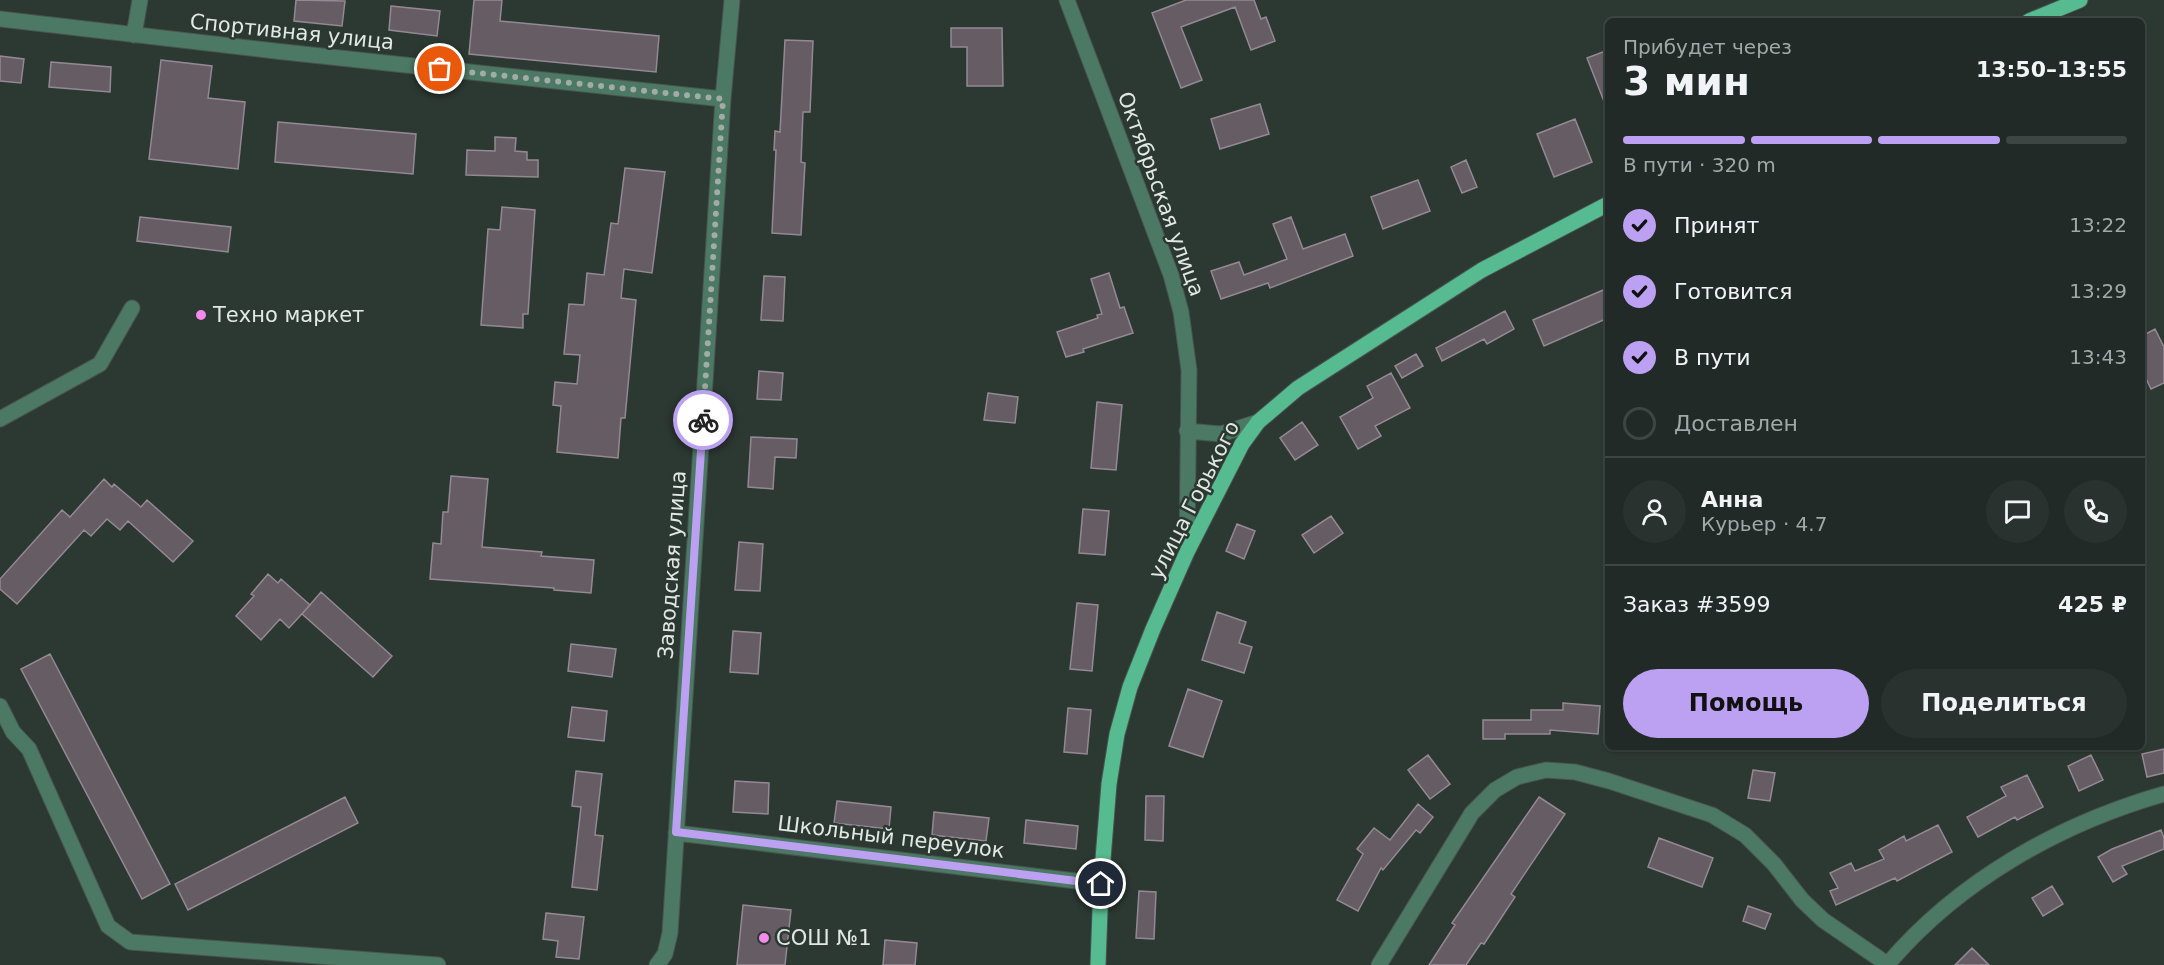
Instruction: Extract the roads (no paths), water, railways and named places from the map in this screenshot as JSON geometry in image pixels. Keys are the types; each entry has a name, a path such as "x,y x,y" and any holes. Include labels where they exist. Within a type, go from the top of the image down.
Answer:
{"main road":[{"path":"2036,18 2080,0"},
{"name":"улица Горького","path":"1098,965 1101,884 1109,784 1117,734 1130,687 1187,552 1242,444 1258,422 1298,388 1482,270 1605,206"}],"street":[{"path":"134,35 140,0"},
{"name":"Заводская улица","path":"661,959 670,933 723,99 732,0"},
{"name":"Октябрьская улица","path":"1067,0 1172,275 1181,312 1189,370 1187,552"},
{"name":"Спортивная улица","path":"0,19 723,99"},
{"path":"0,419 100,364 132,308"},
{"path":"1187,431 1221,434 1258,422"},
{"path":"0,706 13,732 29,749 108,926 130,942 438,965"},
{"path":"1379,965 1472,813 1496,790 1517,777 1546,770 1575,772 1609,781 1712,815 1745,835 1774,864 1802,900 1823,920 1887,964 1954,898 1998,867 2069,830 2129,804 2164,794"},
{"name":"Школьный переулок","path":"676,832 1101,884"}],"place":[{"name":"Техно маркет","path":"201,315"},
{"name":"СОШ №1","path":"764,938"}]}
